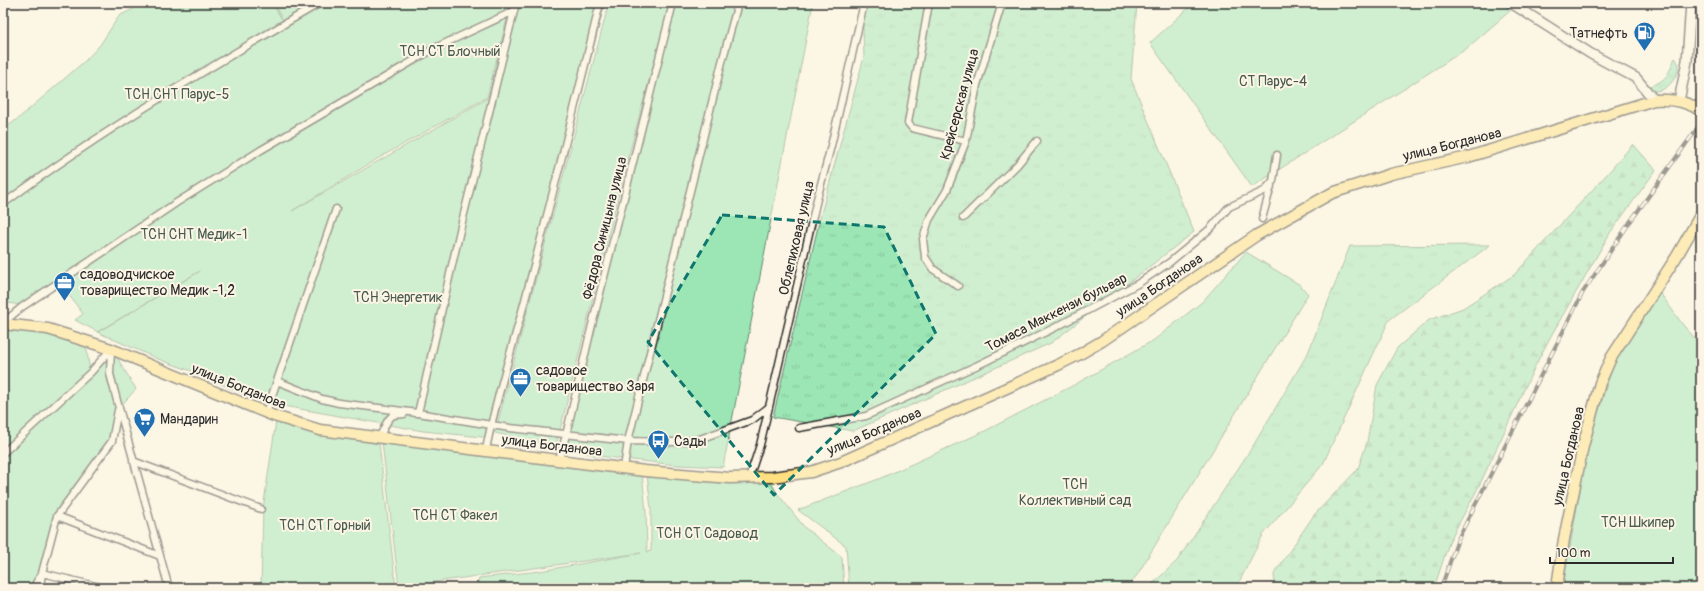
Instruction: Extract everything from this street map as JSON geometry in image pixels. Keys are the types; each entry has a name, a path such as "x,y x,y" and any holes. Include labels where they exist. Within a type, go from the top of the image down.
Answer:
{"main road":[{"name":"улица Богданова","path":"3,324 48,329 112,349 266,413 320,430 624,468 730,478 772,477 810,472 841,462 1058,365 1102,341 1256,235 1332,193 1392,174 1468,157 1654,100 1679,101 1688,103 1701,111"},
{"name":"улица Богданова","path":"1559,588 1558,580 1564,539 1583,446 1600,383 1611,358 1674,261 1701,214"}],"street":[{"path":"3,204 79,149 207,69 320,3"},
{"path":"418,413 461,226 516,3"},
{"path":"486,450 490,424 509,360 574,113 600,3"},
{"name":"Фёдора Синицына улица","path":"559,460 673,3"},
{"path":"624,468 628,441 738,3"},
{"name":"Облепиховая улица","path":"749,478 760,445 769,408 864,3"},
{"path":"929,3 908,124 912,128 966,141"},
{"name":"Крейсерская улица","path":"958,286 933,269 925,257 923,239 929,220 947,190 966,141 977,85 1002,3"},
{"path":"1511,3 1591,54 1636,78 1654,100"},
{"path":"1679,101 1686,61 1691,3"},
{"path":"3,324 22,307 176,203 435,48 514,11"},
{"path":"963,218 1017,165 1037,141"},
{"path":"1262,219 1269,190 1273,181 1277,155"},
{"name":"Томаса Маккензи бульвар","path":"799,428 866,416 978,365 1056,327 1140,283 1170,262 1210,229 1229,207 1264,191 1273,181"},
{"path":"266,413 336,210"},
{"path":"112,349 110,374 169,588"},
{"path":"3,453 91,372 112,349"},
{"path":"277,381 322,399 339,403 628,441 675,442 697,440 752,420 769,408"},
{"path":"40,588 42,573 57,516 112,440 119,408"},
{"path":"380,438 388,420 393,415 418,413"},
{"path":"133,461 261,509"},
{"path":"57,516 160,556"},
{"path":"33,588 42,573"},
{"path":"42,573 104,588"}],"highlighted area":[{"path":"722,215 884,227 936,334 774,495 648,342"}],"green space":[{"path":"145,3 272,3 286,26 325,3 511,3 487,97 377,159 292,211 488,98 512,3 605,3 492,438 423,431 261,402 197,373 158,359 97,332 75,320 83,314 60,283 198,190 391,70 173,203 20,305 3,302 3,130 86,60 100,45 119,16"},
{"path":"273,3 322,3 286,25"},
{"path":"609,3 670,3 625,169 556,446 495,433"},
{"path":"677,3 813,3 723,467 677,465 597,456 559,446"},
{"path":"862,3 1137,3 1131,79 1194,232 1051,343 853,431 773,417 821,214 864,57"},
{"name":"СТ Парус-4","path":"1194,3 1519,3 1466,49 1252,187 1150,43"},
{"path":"1675,58 1677,61 1678,70 1674,79 1663,89 1652,91 1649,87 1667,76"},
{"path":"1633,144 1656,170 1610,233 1536,364 1479,486 1450,540 1434,588 1275,588 1274,574 1314,515 1358,469 1367,442 1377,385 1397,348 1429,320 1463,308 1514,275"},
{"path":"1490,245 1389,320 1323,464 1263,535 1236,588 1148,588 1177,561 1253,446 1308,353 1350,246"},
{"name":"ТСН Коллективный сад","path":"1246,252 1300,285 1308,294 1137,575 1127,588 849,588 846,546 798,510 881,478 985,431 1074,385 1154,340 1202,302"},
{"name":"ТСН Шкипер","path":"1660,293 1683,325 1701,345 1701,588 1565,588 1564,581 1588,445 1614,362"},
{"path":"3,330 51,334 86,345 90,372 3,453"},
{"path":"116,356 136,389 118,409 111,440 56,517 41,573 32,588 3,588 3,455 91,372"},
{"name":"ТСН СТ Горный","path":"276,421 322,434 379,444 396,588 261,588 263,509"},
{"path":"382,442 642,474 646,511 647,552 651,551 651,509 647,474 770,481 777,493 805,528 842,557 844,588 477,588 479,578 540,571 641,553 399,587"}],"railway":[{"path":"1441,588 1458,539 1583,292 1630,222 1701,123"}],"place":[{"name":"Татнефть","path":"1644,52"},
{"name":"садоводчиское товарищество Медик -1,2","path":"65,302"},
{"name":"садовое товарищество Заря","path":"521,398"},
{"name":"Мандарин","path":"144,438"},
{"name":"Сады","path":"659,460"}],"park label":[{"name":"ТСН СТ Блочный","path":"450,51"},
{"name":"ТСН СНТ Парус-5","path":"177,94"},
{"name":"ТСН СНТ Медик-1","path":"194,234"},
{"name":"ТСН Энергетик","path":"398,297"},
{"name":"ТСН СТ Факел","path":"455,515"},
{"name":"ТСН СТ Садовод","path":"707,533"}]}
